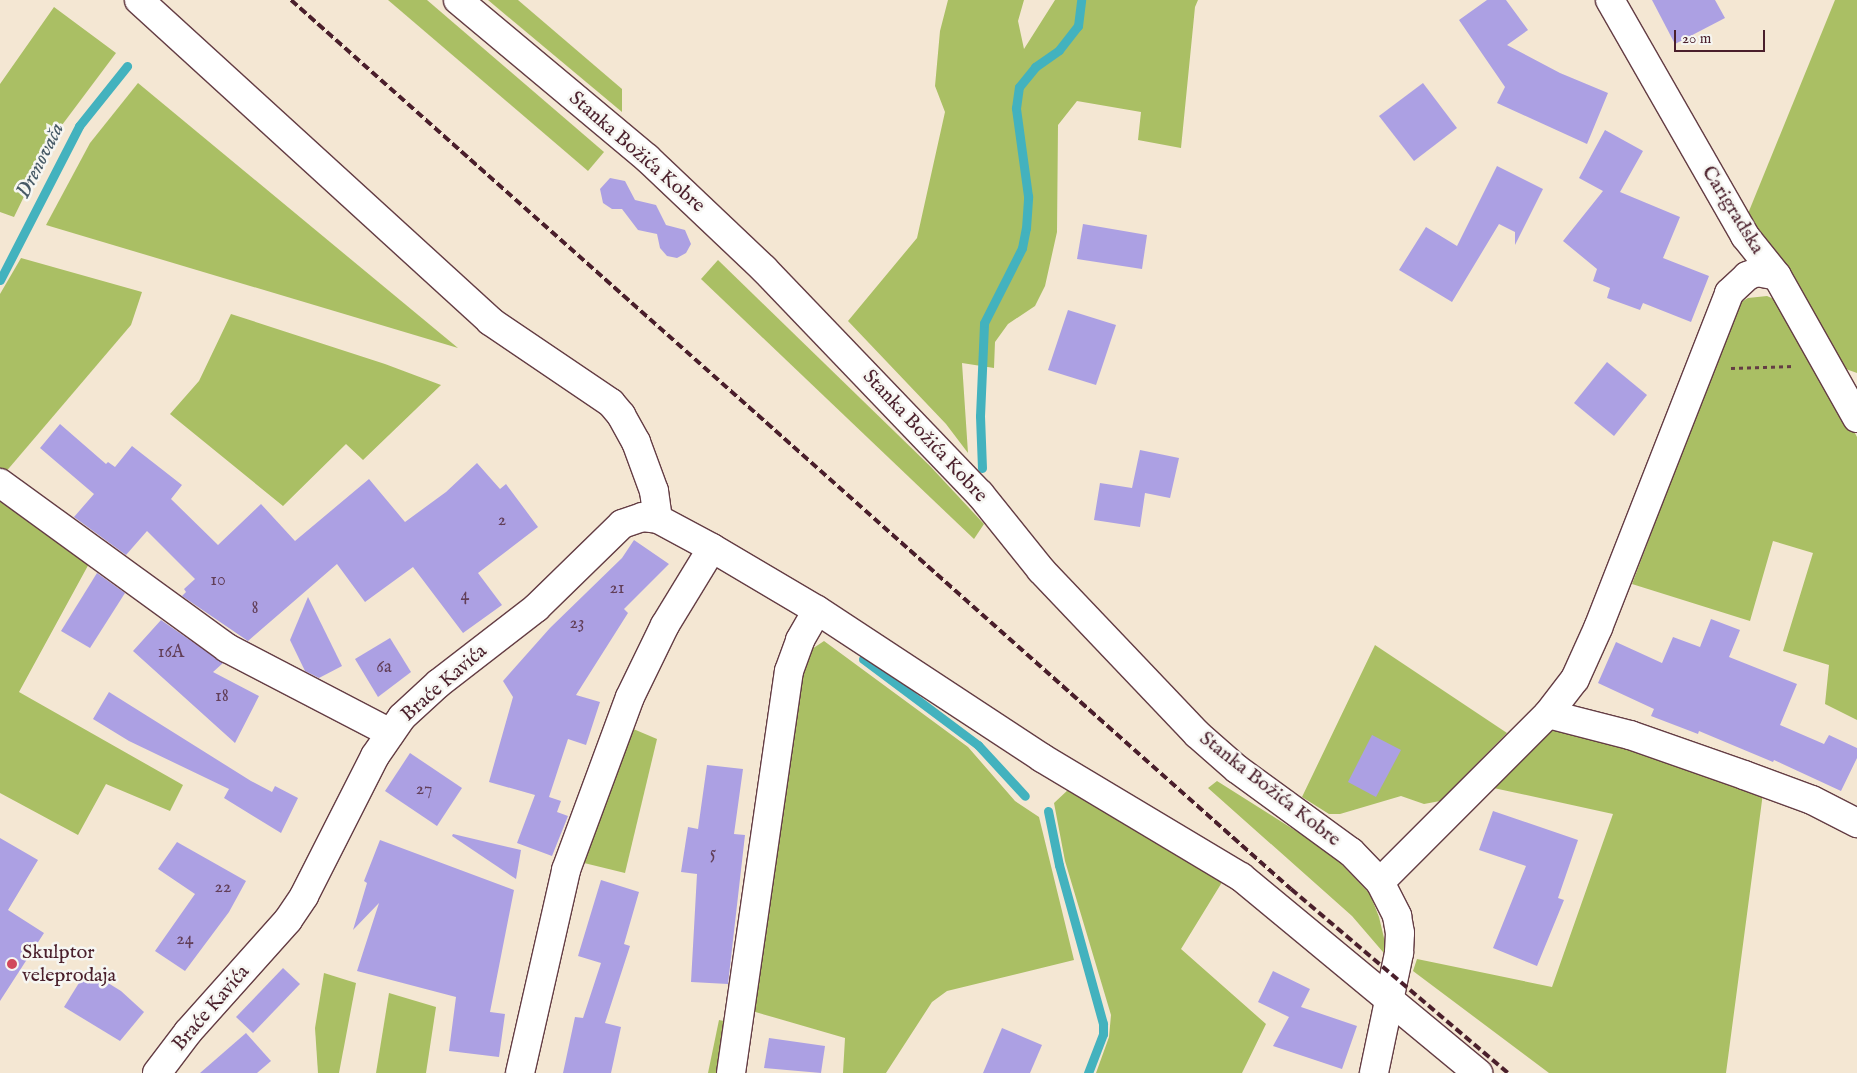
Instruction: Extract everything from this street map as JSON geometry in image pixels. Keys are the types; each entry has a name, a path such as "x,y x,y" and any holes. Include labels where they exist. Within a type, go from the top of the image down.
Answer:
{"street":[{"path":"139,0 490,321 611,403 621,415 636,442 654,491 658,519 712,548 817,610 1042,758 1241,877 1317,937 1390,1001 1478,1073"},
{"name":"Stanka Božića Kobre","path":"458,0 647,158 764,269 973,487 1041,570 1197,734 1237,769 1351,852 1380,882 1398,916 1400,933 1390,1001 1374,1073"},
{"name":"Carigradska","path":"1610,0 1745,236 1776,276 1840,376 1857,413"},
{"path":"1380,882 1548,714 1575,680 1598,628 1693,382 1743,261 1745,236"},
{"path":"1733,286 1757,272 1776,276"},
{"path":"0,483 227,648 390,733"},
{"name":"Braće Kavića","path":"157,1073 188,1032 288,920 319,872 375,756 390,733 417,701 536,608 622,524 642,517 658,519"},
{"path":"520,1073 556,908 572,853 647,661 712,548"},
{"path":"731,1073 789,671 800,640 817,610"},
{"path":"1548,714 1630,735 1718,766 1812,800 1857,823"}],"path":[{"path":"1693,382 1723,368 1840,376"}],"green space":[{"path":"388,0 427,0 604,152 588,171"},
{"path":"488,0 518,0 622,89 622,112"},
{"path":"948,0 1024,0 1018,21 1024,49 1055,0 1198,0 1195,7 1181,148 1138,140 1141,112 1077,101 1058,125 1057,232 1045,286 1035,306 1008,324 995,342 994,368 962,363 968,453 946,424 848,321 917,238 945,112 935,86 940,31"},
{"path":"1835,0 1857,0 1857,373 1843,368 1747,216"},
{"path":"54,7 116,53 53,137 14,217 0,212 0,84"},
{"path":"138,83 458,348 46,225 90,143"},
{"path":"21,258 142,292 131,325 4,474 0,471 0,294"},
{"path":"718,260 930,466 984,524 974,539 701,279"},
{"path":"1767,296 1776,300 1833,390 1857,437 1857,720 1825,704 1829,665 1783,651 1813,553 1773,541 1750,621 1632,584 1738,304 1748,298"},
{"path":"231,314 385,364 441,385 363,460 346,444 283,506 170,414 199,381"},
{"path":"0,494 91,560 19,692 183,785 170,811 106,784 78,835 0,793"},
{"path":"824,641 968,747 1015,801 1039,817 1074,960 947,991 932,1002 886,1073 843,1073 845,1038 752,1011 801,666 806,653"},
{"path":"1375,645 1507,733 1440,801 1424,804 1401,796 1340,814 1329,814 1302,797"},
{"path":"631,728 657,739 625,873 580,862"},
{"path":"1555,730 1600,735 1763,793 1726,1073 1549,1073 1413,971 1417,959 1552,987 1613,814 1489,787 1545,734"},
{"path":"1217,781 1331,853 1370,894 1379,917 1389,959 1352,916 1208,788"},
{"path":"1069,789 1224,879 1181,949 1266,1024 1242,1073 1096,1073 1109,1037 1111,1015 1065,861 1054,803"},
{"path":"324,973 356,983 339,1073 318,1073 315,1028"},
{"path":"389,993 436,1007 426,1073 376,1073"},
{"path":"719,1020 729,1022 721,1073 708,1073"}],"building":[{"path":"1487,0 1506,0 1528,30 1507,45 1560,73 1608,93 1587,144 1497,103 1505,87 1459,20"},
{"path":"1652,0 1715,0 1725,18 1675,44"},
{"path":"1423,83 1457,128 1414,161 1379,116"},
{"path":"1605,130 1643,151 1620,192 1680,217 1663,258 1709,276 1691,322 1643,303 1640,310 1607,298 1610,288 1593,281 1597,269 1563,241 1603,191 1579,178"},
{"path":"1497,166 1543,189 1515,245 1515,232 1499,224 1452,302 1399,270 1426,227 1457,246"},
{"path":"610,178 625,181 635,200 656,205 666,225 685,230 691,244 686,253 677,258 667,256 660,248 657,234 638,230 622,209 612,209 603,203 600,189"},
{"path":"1083,224 1147,235 1142,269 1077,259"},
{"path":"1068,310 1116,325 1096,385 1048,370"},
{"path":"1607,362 1647,395 1614,436 1574,403"},
{"path":"60,424 106,464 108,462 115,467 132,446 182,485 171,499 218,545 261,504 295,541 369,479 405,522 446,492 477,463 500,489 506,484 538,527 478,573 502,605 463,633 413,567 365,602 337,564 248,641 182,596 186,592 184,589 195,579 147,531 126,555 74,517 94,494 40,448"},
{"path":"1140,450 1179,458 1170,498 1145,493 1140,527 1094,520 1100,483 1132,488"},
{"path":"634,540 669,564 624,609 628,613 576,695 600,702 586,745 568,739 549,797 561,801 557,812 568,816 552,856 517,843 535,795 489,782 513,697 503,681 550,628 622,558"},
{"path":"97,573 125,593 90,648 61,631"},
{"path":"308,597 342,666 319,678 305,671 290,640"},
{"path":"1711,619 1740,630 1729,657 1797,684 1780,725 1824,744 1829,735 1857,748 1857,758 1841,791 1774,760 1773,762 1699,731 1698,734 1651,716 1654,709 1598,683 1616,642 1662,663 1673,637 1700,647"},
{"path":"161,620 223,663 213,672 259,696 235,743 133,651"},
{"path":"390,638 411,672 378,697 355,659"},
{"path":"109,692 251,781 272,792 275,786 298,798 281,833 224,798 229,789 129,741 93,719"},
{"path":"1372,735 1401,750 1376,797 1348,782"},
{"path":"410,753 462,788 437,826 385,791"},
{"path":"707,765 743,769 734,834 745,835 728,984 691,982 697,874 681,872 688,827 698,829"},
{"path":"1493,811 1578,840 1558,898 1564,900 1537,966 1493,948 1526,866 1479,850"},
{"path":"453,834 521,850 516,879 452,836"},
{"path":"0,838 38,860 8,910 44,933 0,1001"},
{"path":"380,840 514,890 490,1012 505,1014 499,1057 449,1051 456,997 357,971 379,903 353,930 367,883 364,881"},
{"path":"177,842 246,881 229,912 185,971 155,951 195,894 158,869"},
{"path":"601,880 639,892 624,944 630,946 605,1023 621,1027 611,1073 563,1073 575,1017 583,1018 601,963 578,956"},
{"path":"283,968 300,984 253,1033 236,1017"},
{"path":"87,970 121,991 144,1012 120,1041 64,1007"},
{"path":"1273,971 1310,989 1301,1007 1357,1026 1342,1069 1273,1046 1289,1017 1258,1002"},
{"path":"1002,1028 1042,1045 1030,1073 983,1073"},
{"path":"246,1033 271,1061 257,1073 200,1073"},
{"path":"769,1038 825,1046 821,1073 764,1068"}],"waterway":[{"path":"982,468 980,416 984,323 1022,248 1026,228 1028,196 1016,108 1019,87 1035,67 1059,50 1078,26 1081,0"},
{"name":"Drenovača","path":"0,280 79,126 127,66"},
{"path":"863,659 978,745 1025,796"},
{"path":"1048,811 1059,865 1103,1024 1103,1034 1088,1073"}],"railway":[{"path":"291,0 1291,889 1508,1073"}],"place":[{"name":"Skulptor veleprodaja","path":"12,964"}]}
